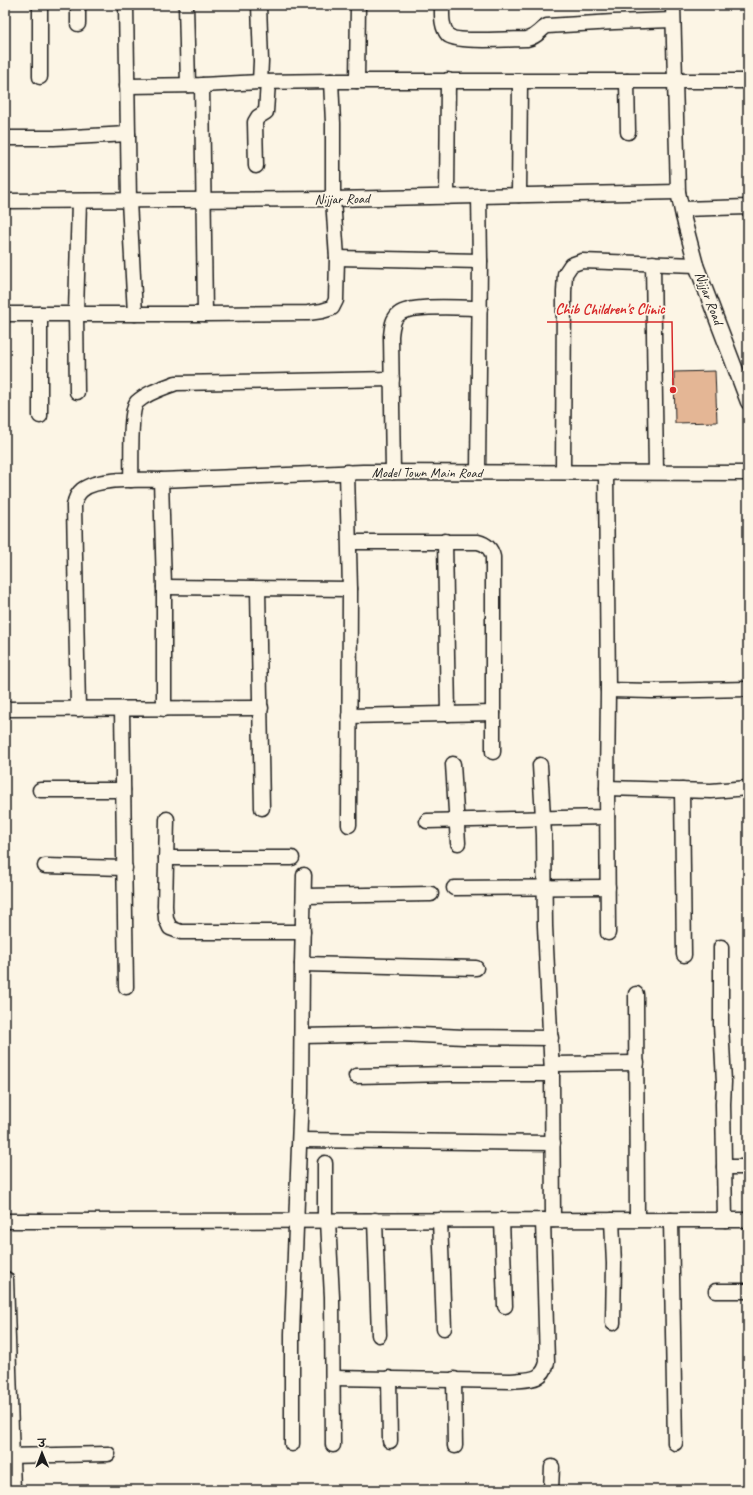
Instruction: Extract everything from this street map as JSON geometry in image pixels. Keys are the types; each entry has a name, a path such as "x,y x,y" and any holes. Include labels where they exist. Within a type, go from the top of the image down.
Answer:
{"street":[{"path":"40,5 40,77"},
{"path":"78,5 78,24"},
{"path":"126,5 129,201 135,314"},
{"path":"186,5 188,85"},
{"path":"256,166 255,122 258,117 266,112 261,61 259,5"},
{"path":"357,81 358,5"},
{"path":"442,5 444,29 449,36 460,40 527,39 535,37 543,28 547,26 673,20"},
{"name":"Nijjar Road","path":"673,5 678,192 696,265 746,389 748,402"},
{"path":"127,86 264,82 448,80 748,81"},
{"path":"447,196 448,80"},
{"path":"627,80 628,132"},
{"path":"5,314 308,313 332,308 336,300 337,258 331,81"},
{"path":"519,195 520,81"},
{"path":"202,85 205,314"},
{"path":"5,138 54,138 128,134"},
{"name":"Nijjar Road","path":"5,201 334,199 678,192"},
{"path":"478,472 480,308 479,196"},
{"path":"77,392 76,313 79,201"},
{"path":"682,209 748,207"},
{"path":"337,258 480,261"},
{"path":"563,472 565,274 571,265 582,261 696,265"},
{"path":"654,263 656,472"},
{"path":"393,472 393,322 399,314 406,310 416,308 480,308"},
{"path":"40,314 40,416"},
{"path":"131,480 132,416 136,403 151,393 176,383 392,379"},
{"path":"347,472 350,542 349,825"},
{"name":"Model Town Main Road","path":"78,709 76,534 74,506 75,499 82,490 89,486 105,481 347,472 748,472"},
{"path":"606,472 608,933"},
{"path":"161,480 164,587 164,709"},
{"path":"445,541 448,714"},
{"path":"350,542 478,542 484,544 491,551 493,564 494,752"},
{"path":"164,587 350,589"},
{"path":"258,589 262,808"},
{"path":"608,690 652,691 748,689"},
{"path":"5,709 261,708"},
{"path":"122,709 126,987"},
{"path":"349,716 493,713"},
{"path":"454,764 458,843"},
{"path":"333,1378 511,1381 531,1379 541,1376 545,1370 547,1362 546,1309 548,1220 552,1143 552,1069 545,926 543,820 540,766"},
{"path":"607,788 711,791 748,788"},
{"path":"40,790 123,790"},
{"path":"682,790 684,955"},
{"path":"427,821 543,820 607,817"},
{"path":"167,819 165,906 166,919 170,928 181,932 303,932"},
{"path":"166,858 292,858"},
{"path":"45,866 125,868"},
{"path":"292,1444 292,1334 300,1140 304,875"},
{"path":"454,888 608,887"},
{"path":"304,896 432,894"},
{"path":"721,947 721,1025 724,1082 723,1104 726,1220"},
{"path":"302,964 476,968"},
{"path":"636,994 637,1220"},
{"path":"302,1036 400,1034 464,1037 551,1038"},
{"path":"356,1076 450,1074 637,1063"},
{"path":"300,1140 552,1143"},
{"path":"325,1162 332,1298 333,1445"},
{"path":"724,1167 748,1167"},
{"path":"375,1220 379,1335"},
{"path":"440,1220 444,1328"},
{"path":"502,1220 505,1306"},
{"path":"612,1220 614,1264 613,1323"},
{"path":"671,1220 675,1443"},
{"path":"5,1221 748,1220"},
{"path":"6,1280 9,1456 13,1490"},
{"path":"716,1291 748,1291"},
{"path":"389,1378 390,1441"},
{"path":"454,1379 455,1446"},
{"path":"9,1456 108,1454"},
{"path":"551,1490 552,1467"}],"building":[{"path":"715,371 717,422 675,423 674,372"}],"place":[{"name":"Chib Children's Clinic","path":"673,390"}]}
